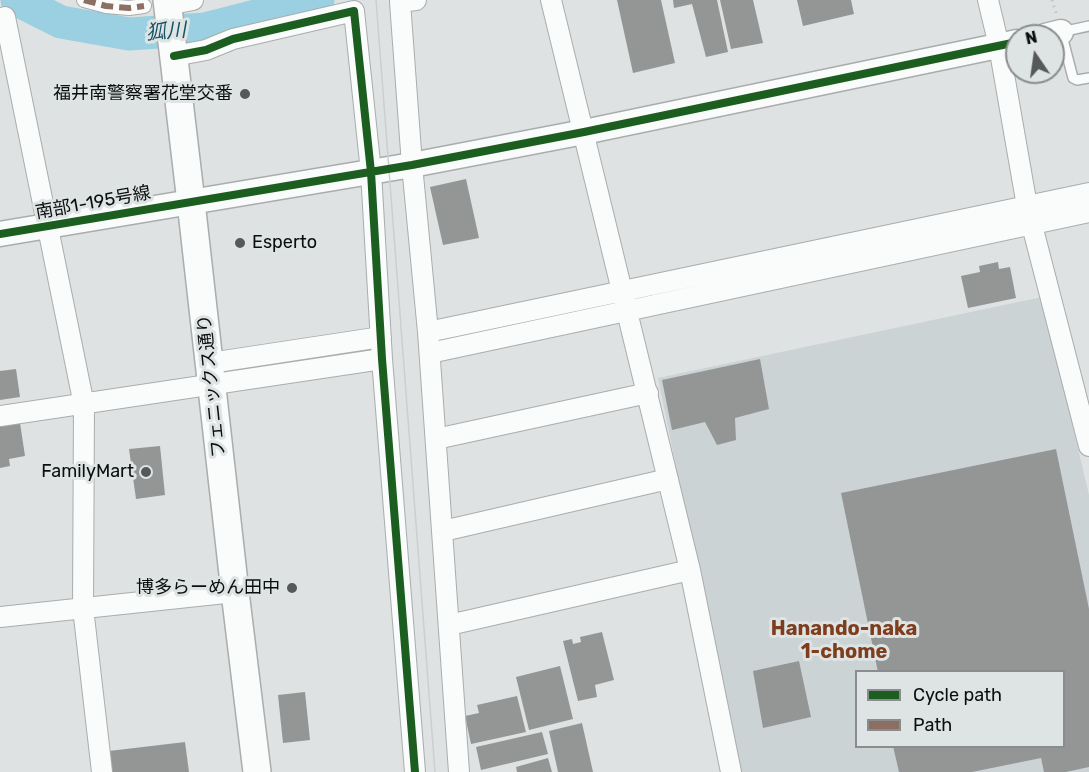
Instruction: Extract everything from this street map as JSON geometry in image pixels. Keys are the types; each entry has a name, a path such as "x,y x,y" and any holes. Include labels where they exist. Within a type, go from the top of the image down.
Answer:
{"main road":[{"name":"フェニックス通り","path":"168,4 257,772"}],"street":[{"path":"84,0 106,6 129,8 168,4"},
{"path":"416,0 400,2 412,165 430,353 459,772"},
{"path":"551,0 690,570 731,772"},
{"path":"988,0 1005,37"},
{"path":"174,52 206,50 233,39 354,5 371,172 382,359 415,772"},
{"path":"5,17 84,405 83,608 102,772"},
{"name":"南部1-195号線","path":"0,234 412,165 584,132 1005,45"},
{"path":"1013,84 1030,215 1089,446"},
{"path":"430,353 628,311 1030,215 1089,193"},
{"path":"428,332 622,291 1030,215 1089,212"},
{"path":"0,416 84,405 211,373 381,337"},
{"path":"211,373 382,359"},
{"path":"436,439 648,393"},
{"path":"443,531 668,479"},
{"path":"449,625 690,570"},
{"path":"0,617 235,592"}],"lane":[{"path":"1065,31 1089,26"},
{"path":"1065,62 1072,78 1077,80 1089,78"}],"shaded area":[{"path":"1042,297 1089,495 1089,772 738,772 658,378"}],"building":[{"path":"617,0 661,0 675,63 633,73"},
{"path":"673,0 717,0 728,52 706,57 692,4 674,8"},
{"path":"720,0 753,0 763,43 731,49"},
{"path":"797,0 851,0 854,14 803,26"},
{"path":"466,179 479,238 443,245 430,187"},
{"path":"998,262 999,269 1010,267 1016,298 968,308 961,276 980,272 979,266"},
{"path":"760,359 769,409 735,418 736,440 717,445 705,422 672,430 662,380"},
{"path":"16,369 20,397 0,400 0,371"},
{"path":"20,423 25,456 9,459 10,466 0,468 0,426"},
{"path":"160,446 165,495 136,499 129,449"},
{"path":"1056,449 1089,609 1089,767 1066,772 1044,772 1041,758 972,772 899,772 893,748 1065,748 1065,670 878,670 841,493"},
{"path":"602,632 614,680 595,685 597,697 578,701 563,641 572,639 573,644 581,642 580,637"},
{"path":"799,661 811,717 763,728 753,671"},
{"path":"560,666 573,719 529,730 516,677"},
{"path":"305,692 310,740 283,743 278,695"},
{"path":"517,696 526,732 471,744 465,716 479,713 477,705"},
{"path":"582,723 593,772 558,772 549,731"},
{"path":"542,732 548,754 481,770 476,747"},
{"path":"185,742 189,772 111,772 109,751"},
{"path":"548,758 552,772 517,772 516,767"}],"waterway":[{"name":"狐川","path":"17,0 61,22 129,34 205,29 318,0"}],"tram line":[{"path":"376,0 435,772"}],"marked path":[{"path":"84,0 106,6 129,8 144,6"}],"cycle path":[{"path":"174,56 206,50 233,39 354,11 371,172 382,359 415,772"},
{"path":"0,234 412,165 584,132 1005,44"}],"place":[{"name":"福井南警察署花堂交番","path":"245,94"},
{"name":"Esperto","path":"240,243"},
{"name":"FamilyMart","path":"146,472"},
{"name":"博多らーめん田中","path":"292,588"}],"district":[{"name":"Hanando-naka 1-chome","path":"844,640"}]}
